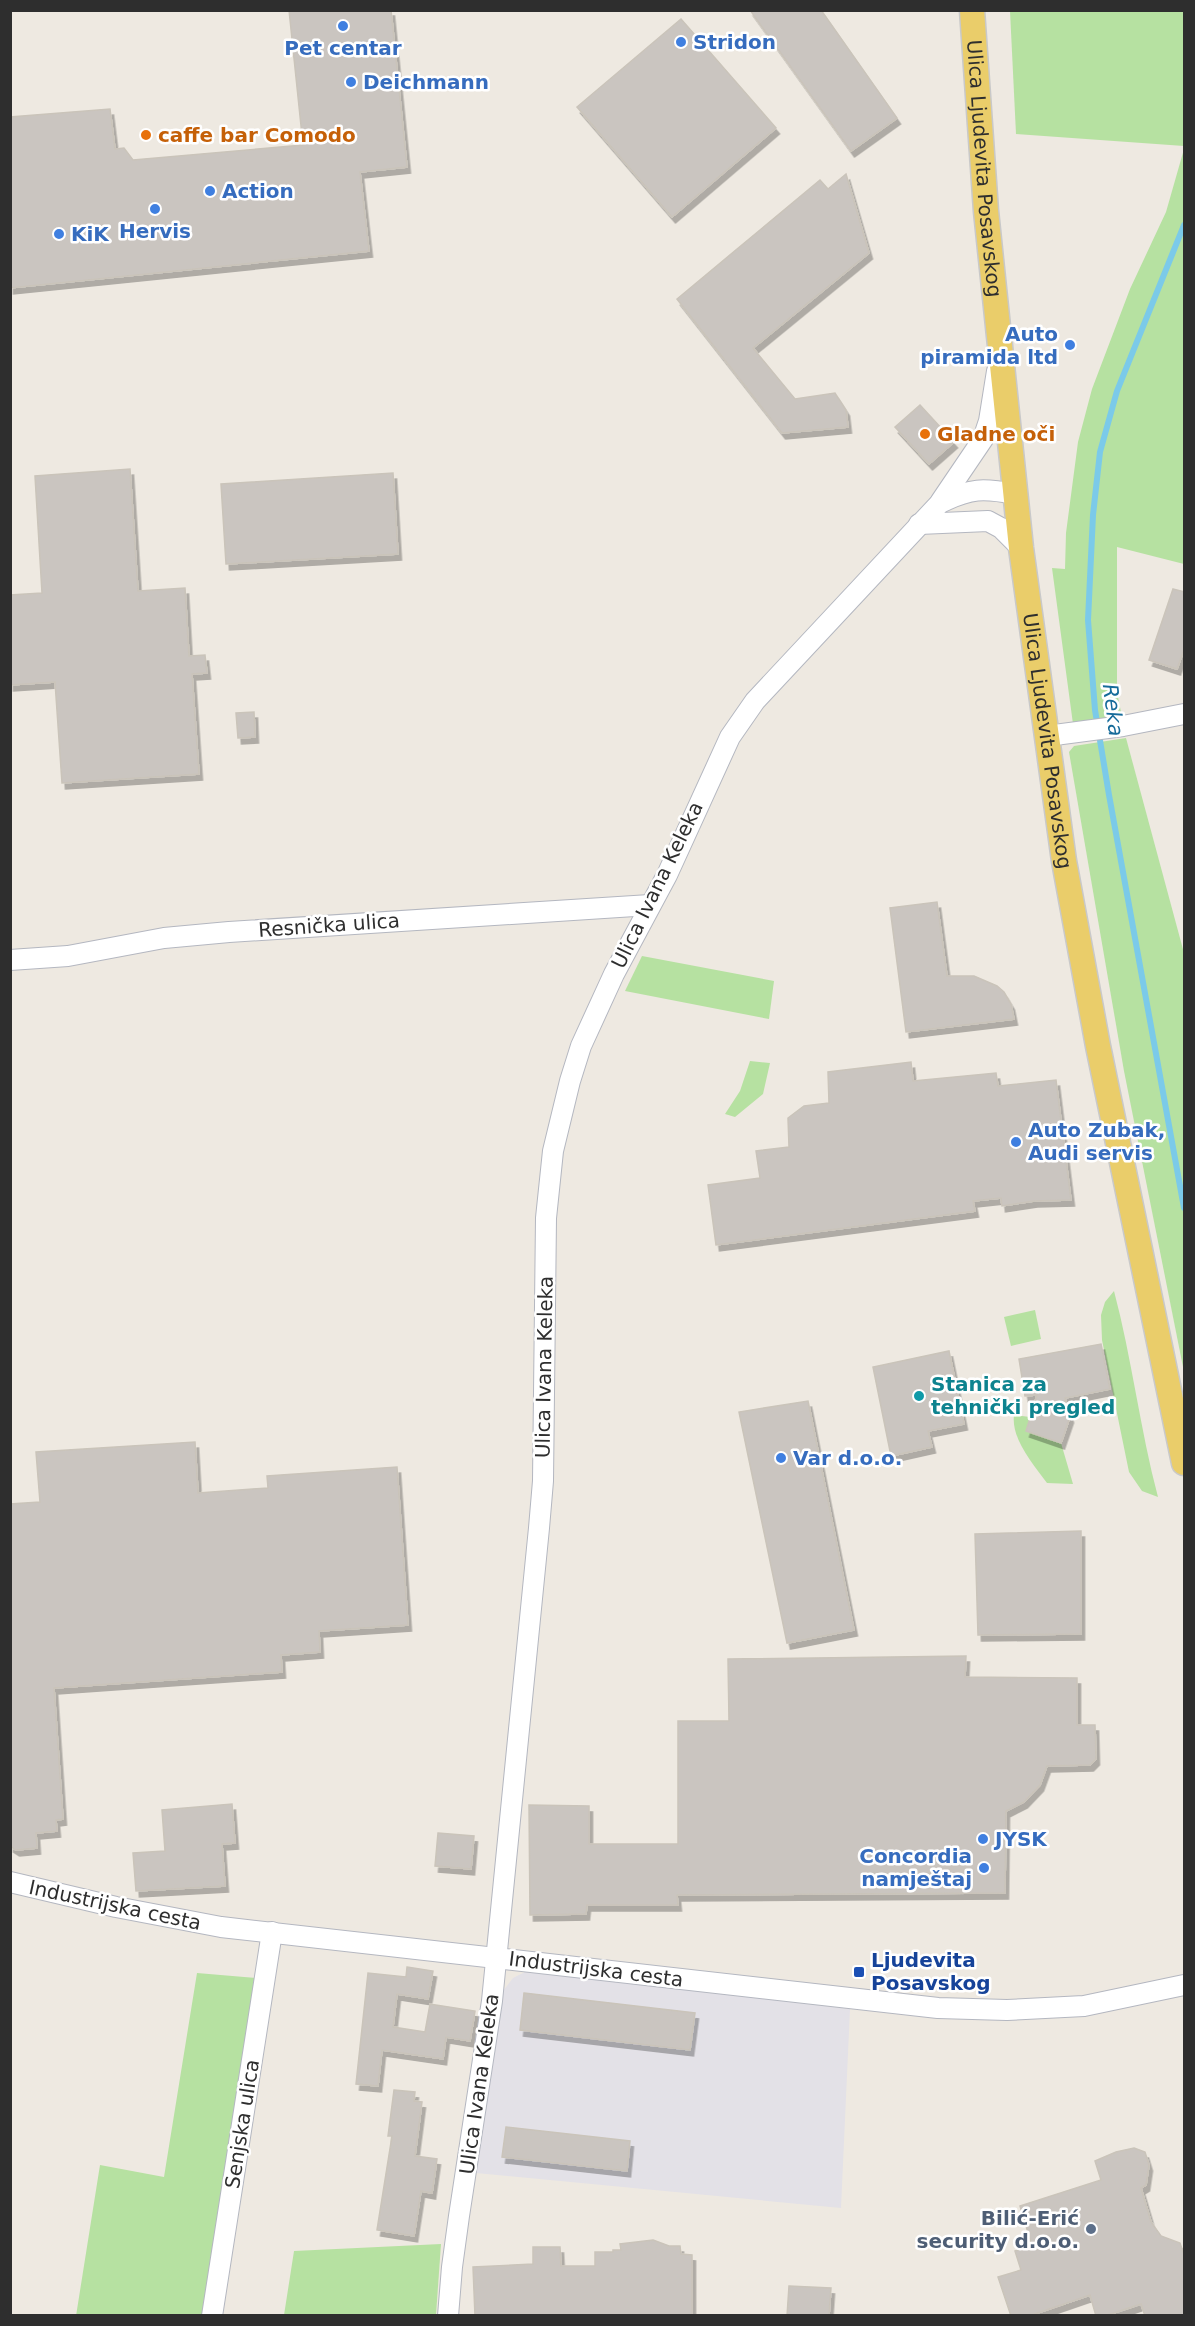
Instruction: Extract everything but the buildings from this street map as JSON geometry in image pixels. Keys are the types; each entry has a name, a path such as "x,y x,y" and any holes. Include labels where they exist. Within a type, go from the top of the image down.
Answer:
{"main road":[{"name":"Ulica Ljudevita Posavskog","path":"972,10 986,211 1021,548 1064,861 1098,1046 1185,1462"}],"street":[{"name":"Ulica Ivana Keleka","path":"448,2316 452,2267 492,2001 543,1480 546,1218 553,1150 570,1081 581,1046 614,974 667,875 702,795 738,724 773,680 940,503 983,439 989,422 1001,351"},
{"name":"Ulica Ivana Keleka","path":"940,503 960,493 986,489 1016,494"},
{"path":"918,524 988,521 1001,528 1021,548"},
{"path":"1047,736 1123,726 1185,714"},
{"name":"Resnička ulica","path":"10,960 68,956 164,938 229,932 650,905"},
{"name":"Industrijska cesta","path":"10,1882 221,1927 968,2010 1084,2006 1185,1985"},
{"name":"Senjska ulica","path":"212,2316 272,1932"}],"shaded area":[{"path":"527,1971 850,2009 841,2208 476,2173 503,1991 513,1978"}],"green space":[{"path":"1010,11 1184,11 1184,146 1016,134"},
{"path":"1184,149 1184,564 1117,547 1117,692 1122,717 1073,724 1052,568 1065,569 1066,533 1078,442 1092,389 1130,289 1166,212"},
{"path":"1126,738 1184,953 1184,1372 1124,1071 1069,752 1074,746"},
{"path":"642,956 774,981 769,1019 625,991"},
{"path":"750,1061 770,1063 763,1094 735,1117 725,1114 740,1091"},
{"path":"1114,1291 1158,1497 1142,1491 1129,1472 1102,1340 1101,1315 1105,1302"},
{"path":"1035,1310 1041,1339 1011,1346 1004,1317"},
{"path":"1014,1415 1030,1417 1026,1431 1061,1443 1073,1484 1047,1483 1019,1442"},
{"path":"197,1973 257,1978 210,2315 76,2316 100,2165 164,2177"},
{"path":"441,2244 436,2315 284,2315 294,2251"}],"waterway":[{"name":"Reka","path":"1184,225 1117,391 1100,452 1093,515 1088,620 1095,710 1184,1208"}],"place":[{"name":"Pet centar","path":"343,26"},
{"name":"Stridon","path":"681,42"},
{"name":"Deichmann","path":"351,82"},
{"name":"caffe bar Comodo","path":"146,135"},
{"name":"Action","path":"210,191"},
{"name":"Hervis","path":"155,209"},
{"name":"KiK","path":"59,234"},
{"name":"Auto piramida ltd","path":"1070,345"},
{"name":"Gladne oči","path":"925,434"},
{"name":"Auto Zubak, Audi servis","path":"1016,1142"},
{"name":"Stanica za tehnički pregled","path":"919,1396"},
{"name":"Var d.o.o.","path":"781,1458"},
{"name":"JYSK","path":"983,1839"},
{"name":"Concordia namještaj","path":"984,1868"},
{"name":"Ljudevita Posavskog","path":"859,1972"},
{"name":"Bilić-Erić security d.o.o.","path":"1091,2229"}]}
